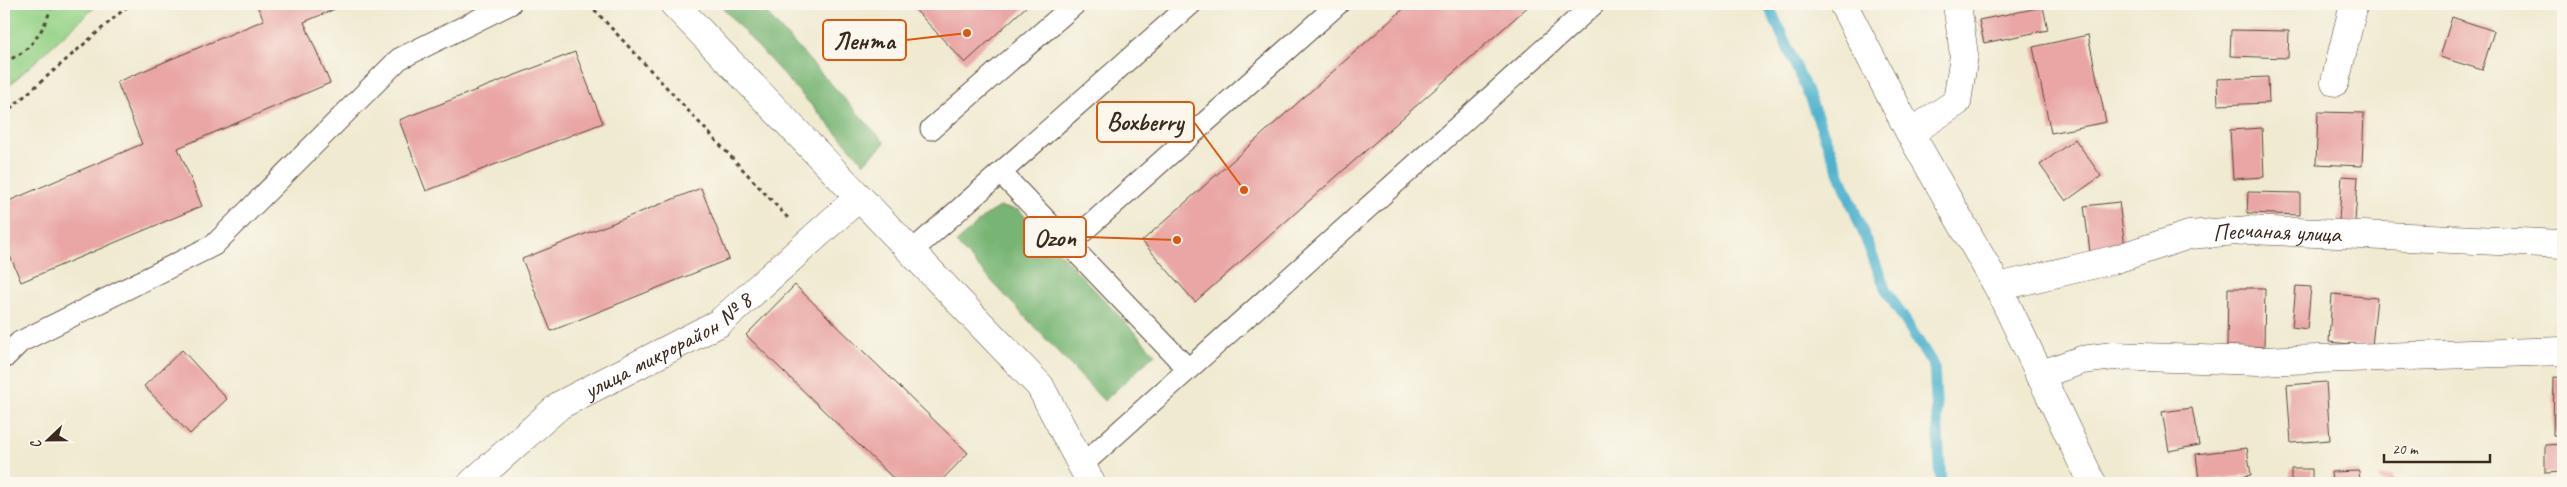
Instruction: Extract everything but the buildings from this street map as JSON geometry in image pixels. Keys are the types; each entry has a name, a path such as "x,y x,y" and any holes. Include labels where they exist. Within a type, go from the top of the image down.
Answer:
{"street":[{"path":"674,4 1040,386 1087,474"},
{"path":"1843,4 1910,133 1998,287 2092,483"},
{"path":"1910,133 1957,102 1964,54 1957,4"},
{"path":"2335,82 2354,4"},
{"name":"улица микрорайон № 8","path":"472,483 560,405 719,323 858,198"},
{"name":"Песчаная улица","path":"1998,287 2113,260 2189,235 2249,230 2563,244"},
{"path":"2039,375 2082,360 2113,356 2259,361 2563,352"}],"lane":[{"path":"4,358 20,342 214,245 399,59 510,4"},
{"path":"931,130 1075,4"},
{"path":"911,252 1191,4"},
{"path":"1069,244 1338,4"},
{"path":"1087,474 1188,369 1594,4"},
{"path":"1001,173 1188,369"}],"path":[{"path":"4,62 28,48 43,28 52,4"},
{"path":"4,114 130,4"},
{"path":"589,4 811,242"}],"green space":[{"path":"4,4 98,4 4,90"},
{"path":"719,4 758,4 885,143 864,163"},
{"path":"999,207 1019,210 1155,354 1104,401 956,243 986,215"}],"waterway":[{"path":"1768,4 1806,89 1886,290 1934,366 1941,483"}],"place":[{"name":"Лента","path":"967,33"},
{"name":"Boxberry","path":"1244,190"},
{"name":"Ozon","path":"1177,240"}]}
